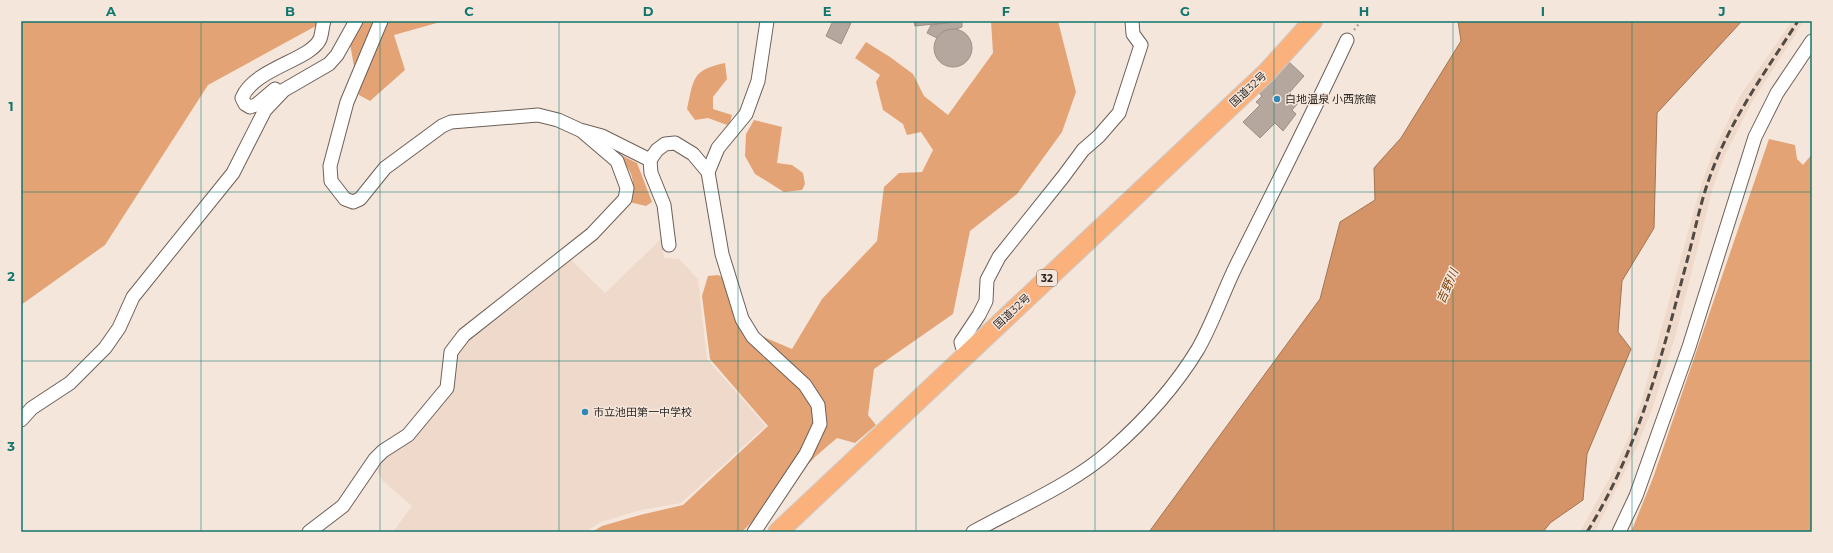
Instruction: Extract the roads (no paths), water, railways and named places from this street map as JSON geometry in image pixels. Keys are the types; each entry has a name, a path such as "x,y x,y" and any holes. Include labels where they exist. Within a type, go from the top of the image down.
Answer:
{"highway":[{"name":"国道32号","path":"778,532 1266,72 1313,21"}],"street":[{"path":"284,90 279,86 256,105 250,107 245,104 242,98 250,85 313,48 320,40 324,21"},
{"path":"21,420 32,408 70,383 105,348 119,328 133,297 233,173 265,110 284,90 329,64 337,55 356,21"},
{"path":"381,21 347,102 330,166 331,181 345,199 352,202 360,199 385,168 442,126 452,122 538,114 558,120 580,130 602,136 650,160"},
{"path":"708,172 718,148 746,114 758,81 767,21"},
{"path":"967,354 961,342 979,315 986,301 987,280 999,257 1063,178 1083,150 1099,136 1118,113 1141,45 1133,34 1132,21"},
{"path":"974,532 1069,480 1093,465 1129,434 1156,407 1181,375 1202,342 1238,261 1347,40"},
{"path":"1619,532 1636,496 1689,347 1755,137 1777,93 1812,41"},
{"path":"309,532 343,506 375,459 383,451 408,435 447,388 451,352 464,335 592,234 625,199 628,188 617,161 580,130"},
{"path":"668,246 664,205 651,173 650,160 657,150 666,144 676,143 693,154 708,172 722,254 742,319 752,337 805,385 818,405 820,424 806,454 754,532"}],"water":[{"name":"吉野川","path":"1458,21 1742,21 1657,113 1654,228 1622,281 1618,332 1631,349 1587,454 1583,500 1550,523 1543,532 1149,532 1320,299 1340,222 1375,200 1374,168 1401,138 1461,41"}],"railway":[{"path":"1587,532 1621,468 1647,401 1668,331 1704,194 1715,163 1747,100 1798,21"}],"place":[{"name":"白地温泉 小西旅館","path":"1277,99"},
{"name":"市立池田第一中学校","path":"585,412"}]}
